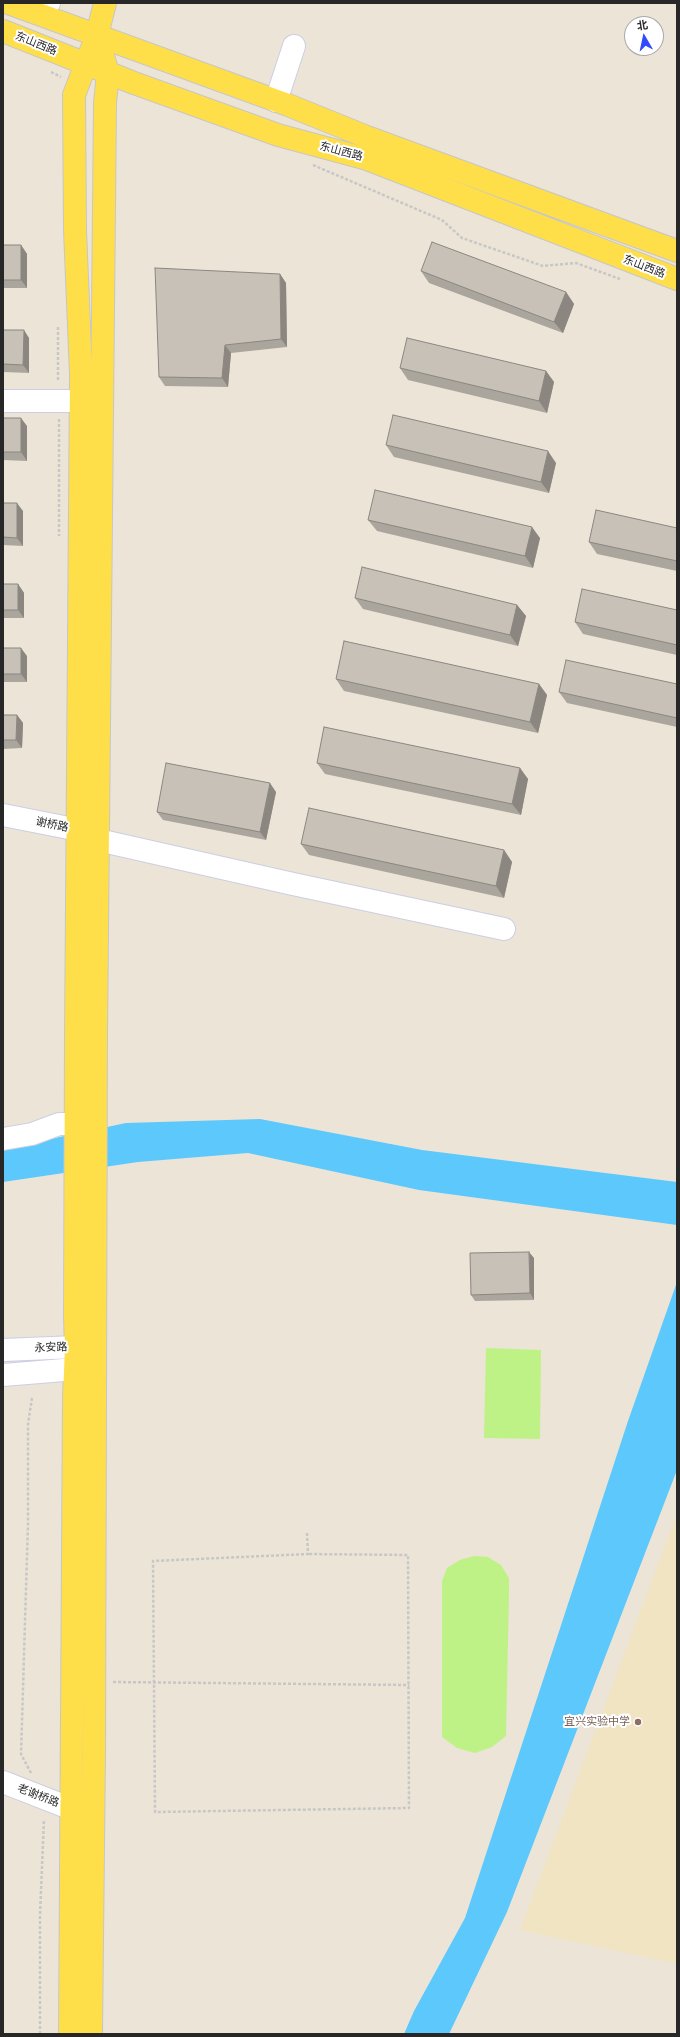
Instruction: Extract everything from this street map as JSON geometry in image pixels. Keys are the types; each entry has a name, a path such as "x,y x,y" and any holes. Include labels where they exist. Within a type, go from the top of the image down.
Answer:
{"main road":[{"path":"91,2034 96,1356 86,1177 86,1123 78,830 81,401 75,230 74,95 97,35 104,3"},
{"name":"东山西路","path":"16,6 276,101 367,137 677,251"},
{"name":"东山西路","path":"3,31 81,74 108,73 278,135 368,159 677,279"},
{"path":"86,1123 98,840 105,111 108,73 97,35"},
{"path":"70,2034 76,1347 86,1177"}],"street":[{"path":"16,6 49,3"},
{"path":"276,101 294,46"},
{"path":"3,401 81,401"},
{"name":"谢桥路","path":"3,815 78,830 98,840 293,884 504,929"},
{"path":"3,1139 32,1134 59,1124 86,1123"},
{"name":"永安路","path":"3,1350 76,1347 96,1356"},
{"name":"永安路","path":"3,1375 76,1369 96,1356"},
{"name":"老谢桥路","path":"3,1782 72,1809"}],"path":[{"path":"46,69 60,77 81,74"},
{"path":"307,163 442,220 462,238 543,266 576,263 626,282"},
{"path":"32,1398 28,1424 28,1524 21,1754 44,1798 40,1915 40,2034"},
{"path":"306,1533 308,1554"},
{"path":"308,1554 408,1555 409,1808 155,1812 154,1682 153,1561 308,1554"},
{"path":"110,1682 409,1685"}],"shaded area":[{"name":"宜兴实验中学","path":"677,1514 677,1964 520,1930"}],"green space":[{"path":"486,1348 541,1350 540,1439 484,1438"},
{"path":"474,1556 488,1557 501,1565 509,1578 506,1736 492,1747 475,1753 457,1748 442,1737 442,1581 447,1568 460,1560"}],"water":[{"path":"260,1119 422,1150 677,1182 677,1225 419,1190 248,1153 138,1162 3,1182 3,1149 126,1123"},
{"path":"677,1282 677,1470 507,1912 449,2034 404,2034 414,2011 465,1918 628,1421"}],"building":[{"path":"432,242 566,292 554,322 421,271"},
{"path":"3,245 21,245 21,280 3,280"},
{"path":"155,268 280,274 281,339 225,345 222,378 159,377"},
{"path":"3,330 24,330 23,365 3,364"},
{"path":"407,338 546,371 539,401 400,368"},
{"path":"393,415 548,451 541,482 386,445"},
{"path":"3,418 21,418 21,452 3,452"},
{"path":"375,490 532,527 525,556 368,520"},
{"path":"3,503 17,503 17,538 3,537"},
{"path":"596,510 677,528 677,561 589,542"},
{"path":"362,567 517,605 510,635 355,598"},
{"path":"3,584 18,584 18,610 3,610"},
{"path":"582,589 677,610 677,645 575,622"},
{"path":"344,641 539,684 530,722 336,679"},
{"path":"3,648 21,648 21,674 3,674"},
{"path":"566,660 677,684 677,718 559,692"},
{"path":"3,715 17,715 16,740 3,740"},
{"path":"324,727 520,768 512,804 317,763"},
{"path":"166,763 270,783 260,832 157,812"},
{"path":"309,808 504,850 496,886 301,844"},
{"path":"529,1252 530,1293 471,1295 470,1253"}],"place":[{"name":"宜兴实验中学","path":"638,1722"}]}
